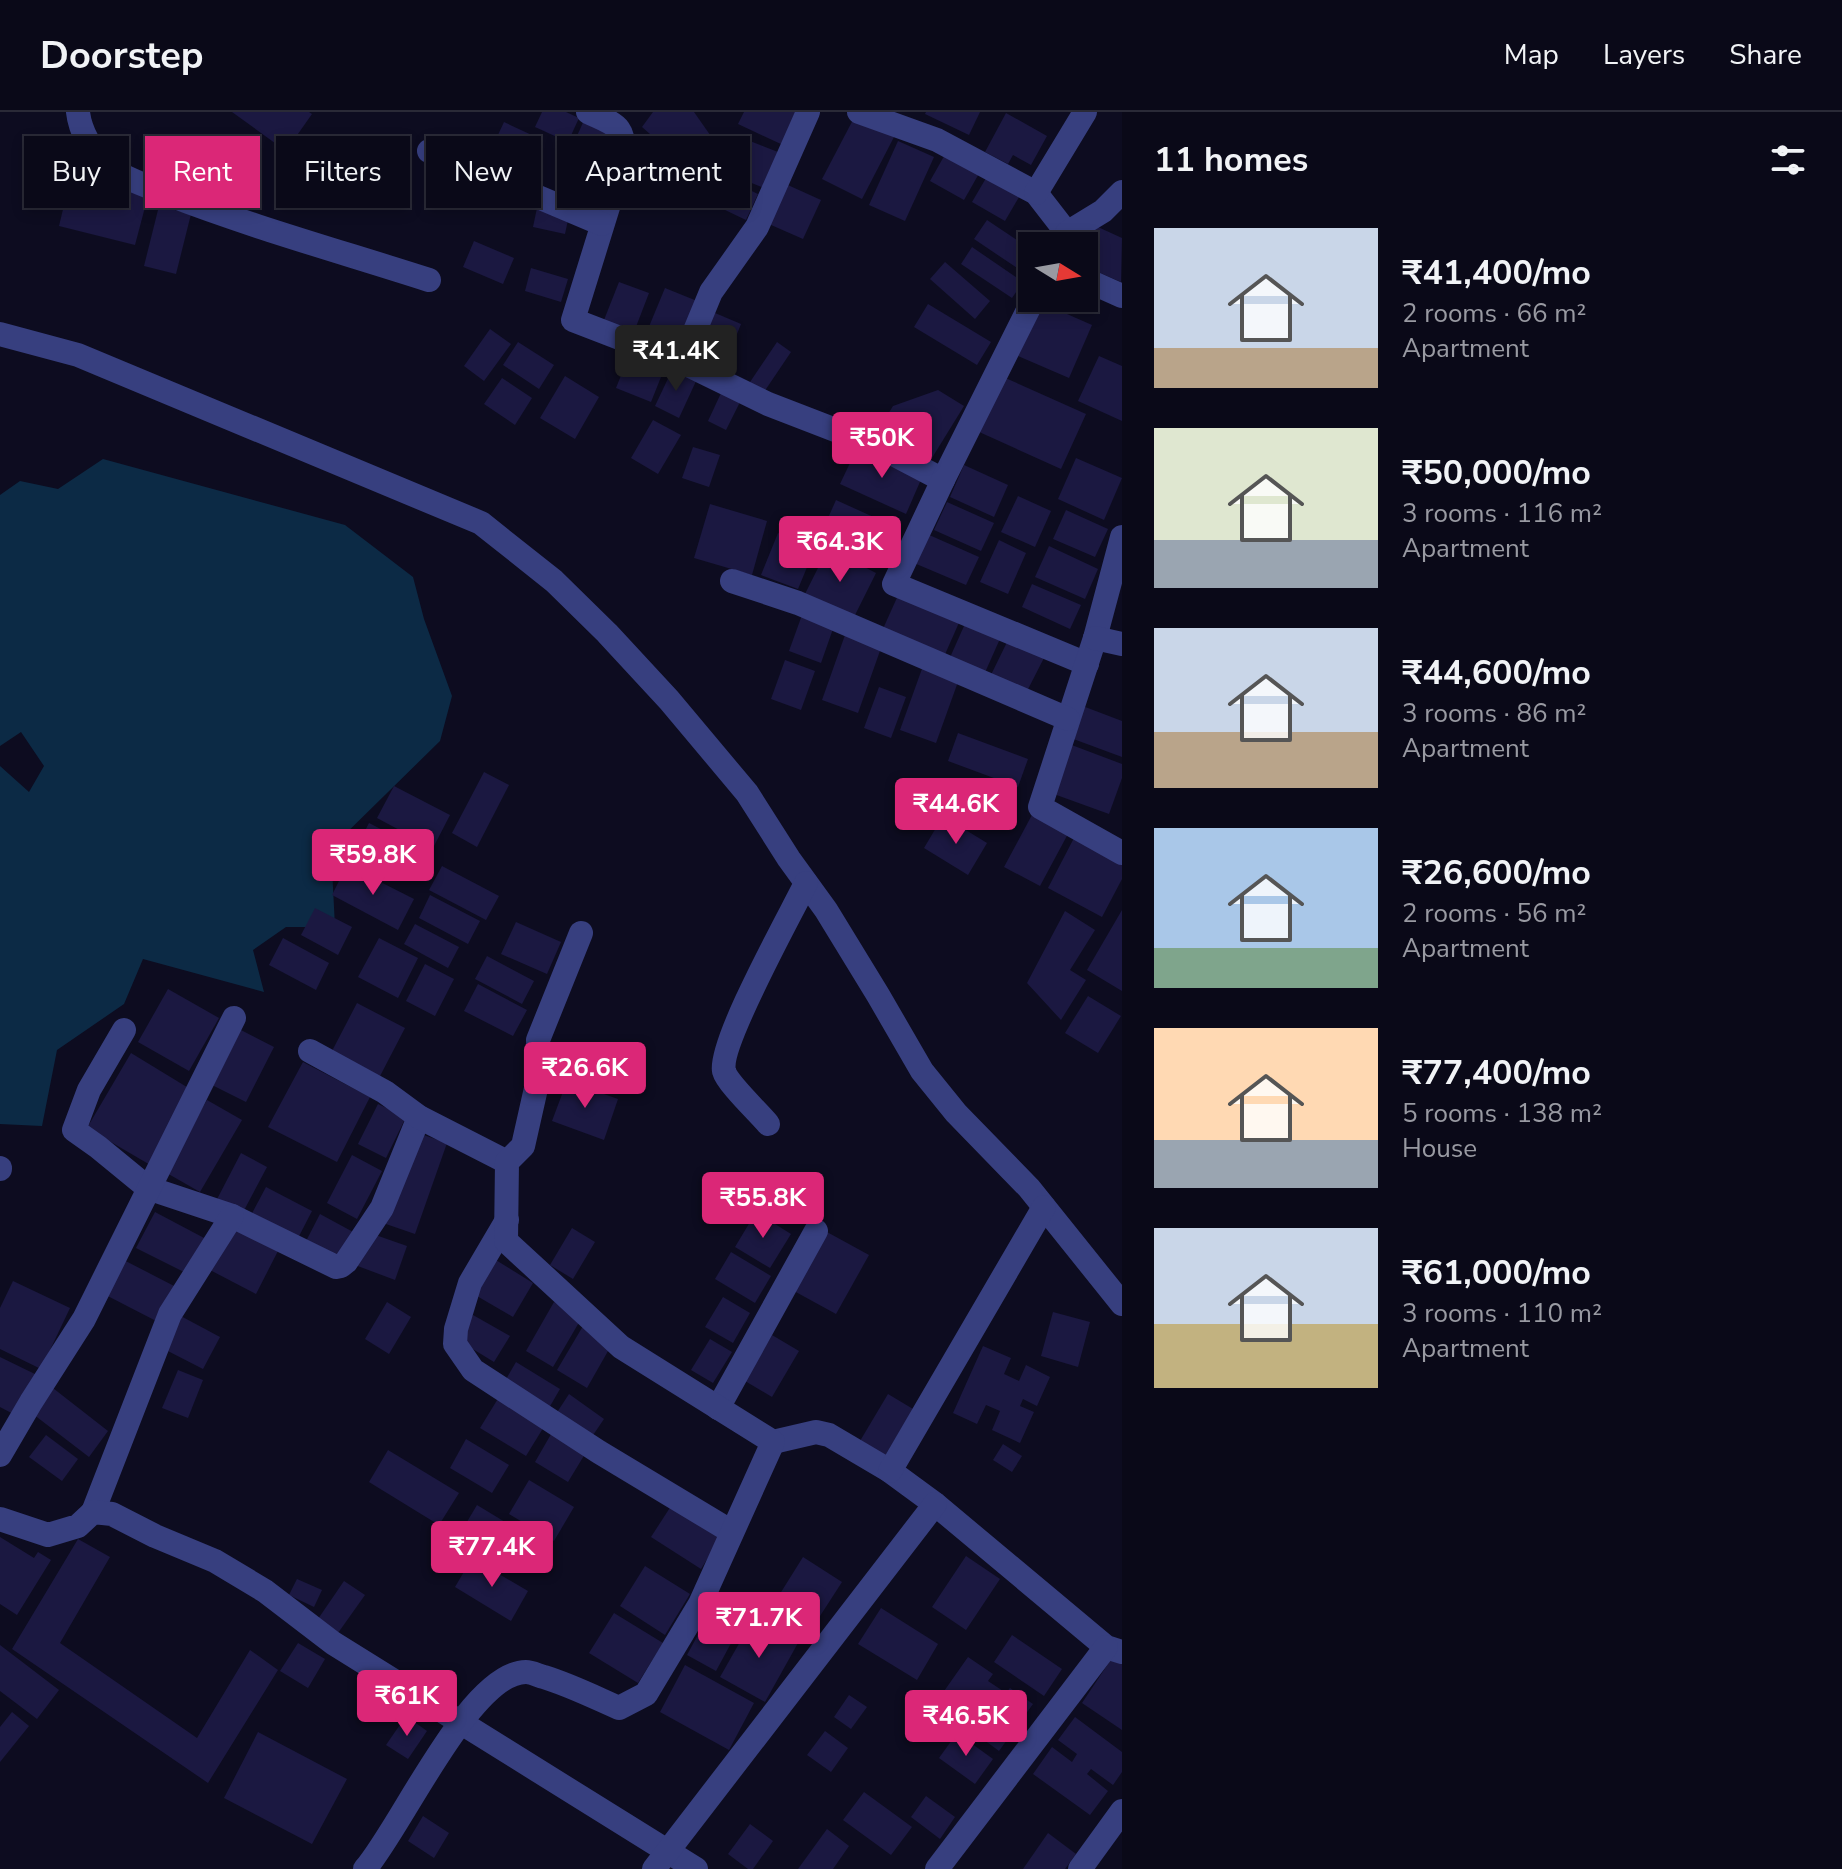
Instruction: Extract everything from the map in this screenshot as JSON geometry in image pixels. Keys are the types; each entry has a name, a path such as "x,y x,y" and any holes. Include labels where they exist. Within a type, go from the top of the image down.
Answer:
{"street":[{"path":"78,112 91,146 107,166 138,182 193,204 429,280"},
{"path":"588,112 612,123 625,140 623,159 573,320 682,362 768,404 882,448 943,480"},
{"path":"682,362 711,292 757,227 808,112"},
{"path":"859,112 937,140 1036,193 1060,232"},
{"path":"1036,193 1085,112"},
{"path":"1079,232 1112,217 1122,192"},
{"path":"541,198 602,224"},
{"path":"1098,285 1122,296"},
{"path":"1027,312 894,584 1087,664"},
{"path":"0,334 78,355 481,523 554,581 669,700 747,793 826,910 922,1071 956,1113 1029,1188 1122,1304"},
{"path":"1122,537 1095,638 1040,807 1122,853"},
{"path":"732,581 798,603 1068,719"},
{"path":"1095,638 1122,644"},
{"path":"768,1124 729,1081 724,1070 726,1056 750,994 806,883"},
{"path":"581,933 538,1040 539,1075 523,1146 507,1162 506,1241 621,1347 773,1442 816,1432 829,1435 890,1471 1114,1650 937,1869"},
{"path":"0,1455 84,1319 234,1018"},
{"path":"124,1030 89,1090 74,1130 148,1188 232,1216 336,1267 346,1262 382,1208 419,1117"},
{"path":"310,1051 385,1092 419,1117 507,1162"},
{"path":"890,1471 1044,1207"},
{"path":"0,1519 48,1535 78,1526 93,1512 170,1314 232,1216"},
{"path":"507,1220 470,1283 456,1329 455,1344 473,1370 599,1452 732,1532"},
{"path":"718,1408 816,1231"},
{"path":"365,1869 459,1723 485,1692 512,1676 527,1672 619,1708 646,1694 700,1604 773,1442"},
{"path":"661,1860 935,1504"},
{"path":"93,1512 112,1514 215,1561 265,1591 333,1643 459,1723 661,1860 696,1869"},
{"path":"1080,1869 1122,1811"}],"water":[{"path":"103,459 345,525 413,577 424,619 452,696 440,741 331,848 335,927 286,927 253,950 264,992 143,959 124,1004 57,1050 42,1126 0,1124 0,766 29,792 44,766 21,732 0,746 0,495 20,481 58,489"}],"building":[{"path":"232,112 312,114 297,136 276,136 276,144"},
{"path":"542,112 566,112 579,118 571,136 557,137 535,127"},
{"path":"653,112 694,112 711,136 652,136 642,127"},
{"path":"744,112 799,112 783,145 738,124"},
{"path":"926,112 980,112 969,135"},
{"path":"1006,113 1047,136 1031,165 1013,155 1008,164 985,152"},
{"path":"855,116 894,137 862,199 822,179"},
{"path":"585,118 610,130 607,136 577,136"},
{"path":"504,122 534,136 497,136"},
{"path":"750,141 778,152 764,188 750,182"},
{"path":"898,141 934,157 905,221 869,205"},
{"path":"947,151 981,170 964,200 930,181"},
{"path":"989,173 1022,192 1005,221 972,202"},
{"path":"779,181 821,200 803,239 762,221"},
{"path":"129,187 145,191 145,207 135,245 59,226 63,208 129,208"},
{"path":"750,190 758,194 746,220 721,208 750,208"},
{"path":"158,208 191,214 176,274 144,266"},
{"path":"537,208 569,215 565,234 533,227"},
{"path":"987,220 1018,241 1018,269 974,239"},
{"path":"1087,222 1122,238 1121,282 1098,272 1098,232 1083,232"},
{"path":"474,241 514,258 503,284 463,267"},
{"path":"972,247 1018,279 1018,289 1012,298 961,264"},
{"path":"945,262 990,301 975,319 930,279"},
{"path":"531,268 568,279 561,302 525,291"},
{"path":"619,282 649,293 634,332 604,320"},
{"path":"665,288 702,303 685,344 648,329"},
{"path":"928,304 991,342 977,365 914,327"},
{"path":"708,310 741,324 723,369 689,355"},
{"path":"1038,312 1062,312 1092,325 1069,378 1018,356"},
{"path":"490,329 511,344 484,381 464,366"},
{"path":"518,342 554,365 539,389 503,365"},
{"path":"777,342 791,352 762,395 748,385"},
{"path":"632,348 667,362 651,402 616,388"},
{"path":"1099,356 1122,366 1122,421 1078,401"},
{"path":"673,368 697,379 679,418 655,406"},
{"path":"565,376 599,397 575,439 540,418"},
{"path":"1001,376 1086,414 1061,469 977,431"},
{"path":"502,378 532,398 515,425 484,404"},
{"path":"938,390 964,406 927,466 876,434 893,406"},
{"path":"722,391 741,400 726,430 708,421"},
{"path":"653,420 681,435 658,474 631,458"},
{"path":"858,446 923,475 906,514 840,484"},
{"path":"693,447 720,455 709,487 682,478"},
{"path":"1076,458 1122,478 1104,520 1058,499"},
{"path":"964,465 1008,485 994,517 950,497"},
{"path":"1018,496 1051,511 1035,547 1001,532"},
{"path":"836,500 900,529 884,563 821,534"},
{"path":"947,502 994,523 981,551 934,530"},
{"path":"710,504 767,521 752,575 694,558"},
{"path":"1066,510 1108,529 1095,557 1053,539"},
{"path":"778,533 815,548 798,589 761,575"},
{"path":"927,534 979,557 966,585 914,563"},
{"path":"999,540 1026,553 1008,594 980,582"},
{"path":"1049,546 1098,569 1085,599 1035,577"},
{"path":"828,548 876,573 853,619 805,594"},
{"path":"1032,584 1081,605 1070,629 1022,607"},
{"path":"900,591 961,618 943,659 882,631"},
{"path":"802,615 834,626 821,663 789,651"},
{"path":"968,617 1003,632 983,677 948,662"},
{"path":"845,635 881,648 858,713 822,700"},
{"path":"1010,636 1046,654 1023,699 988,681"},
{"path":"785,660 815,671 801,710 771,699"},
{"path":"923,666 959,679 936,743 900,730"},
{"path":"879,687 906,697 891,738 864,728"},
{"path":"1080,705 1122,721 1122,757 1068,737"},
{"path":"958,733 1028,759 1018,787 948,761"},
{"path":"1069,744 1122,764 1122,778 1109,814 1051,793"},
{"path":"484,772 509,785 477,847 452,833"},
{"path":"394,786 450,815 433,848 377,818"},
{"path":"1033,813 1069,832 1040,886 1004,867"},
{"path":"943,816 987,843 968,875 924,848"},
{"path":"369,823 412,845 398,873 355,850"},
{"path":"1074,838 1122,863 1122,879 1102,917 1048,888"},
{"path":"347,865 414,899 398,930 332,895"},
{"path":"442,866 499,896 486,920 429,890"},
{"path":"430,895 480,921 468,944 419,918"},
{"path":"315,908 352,927 338,955 301,935"},
{"path":"1122,910 1122,991 1087,970"},
{"path":"1065,911 1095,930 1070,970 1086,980 1061,1020 1027,983"},
{"path":"516,922 561,942 547,974 501,954"},
{"path":"415,924 459,947 448,968 404,944"},
{"path":"283,938 329,963 316,990 269,965"},
{"path":"379,938 418,958 398,998 358,977"},
{"path":"487,956 534,981 522,1004 475,979"},
{"path":"425,964 454,979 435,1016 406,1001"},
{"path":"478,984 527,1010 513,1036 464,1011"},
{"path":"168,989 219,1018 189,1071 138,1042"},
{"path":"1088,996 1121,1016 1098,1053 1065,1033"},
{"path":"357,1003 405,1028 379,1078 331,1053"},
{"path":"239,1029 274,1047 246,1102 212,1085"},
{"path":"131,1053 195,1092 152,1166 87,1128"},
{"path":"303,1062 370,1097 337,1162 268,1127"},
{"path":"567,1081 618,1099 604,1140 552,1121"},
{"path":"207,1100 242,1120 200,1192 165,1172"},
{"path":"378,1104 406,1117 386,1158 358,1144"},
{"path":"415,1132 447,1143 415,1234 383,1223"},
{"path":"241,1153 267,1167 240,1218 214,1205"},
{"path":"352,1155 382,1171 357,1219 327,1203"},
{"path":"266,1187 312,1211 296,1242 250,1217"},
{"path":"155,1212 206,1239 188,1274 136,1248"},
{"path":"756,1212 791,1234 770,1268 735,1247"},
{"path":"320,1214 355,1233 340,1264 304,1245"},
{"path":"234,1225 279,1249 256,1294 210,1270"},
{"path":"572,1228 595,1242 573,1279 550,1265"},
{"path":"367,1232 407,1246 395,1280 355,1265"},
{"path":"827,1232 869,1255 836,1314 794,1291"},
{"path":"731,1252 771,1276 755,1303 715,1279"},
{"path":"116,1256 178,1288 160,1323 98,1291"},
{"path":"491,1257 533,1283 513,1317 470,1292"},
{"path":"13,1281 70,1308 41,1369 0,1349 0,1308"},
{"path":"723,1297 750,1313 733,1343 705,1327"},
{"path":"387,1302 411,1317 389,1354 365,1339"},
{"path":"554,1302 581,1319 553,1367 526,1351"},
{"path":"1053,1312 1090,1322 1078,1367 1041,1356"},
{"path":"177,1314 220,1337 203,1369 160,1347"},
{"path":"473,1315 510,1336 494,1362 458,1340"},
{"path":"583,1326 612,1344 587,1388 557,1370"},
{"path":"772,1335 799,1351 772,1397 745,1381"},
{"path":"710,1339 732,1352 713,1383 691,1370"},
{"path":"983,1346 1011,1358 1004,1374 1019,1381 1026,1365 1050,1377 1037,1406 1023,1399 1020,1406 1034,1412 1020,1443 992,1430 1000,1411 986,1405 977,1424 953,1413"},
{"path":"0,1357 39,1376 19,1417 0,1407"},
{"path":"516,1362 560,1389 549,1408 505,1381"},
{"path":"178,1370 203,1380 188,1418 162,1408"},
{"path":"49,1385 108,1431 89,1457 29,1411"},
{"path":"569,1394 604,1419 589,1441 554,1417"},
{"path":"888,1394 913,1409 885,1456 860,1441"},
{"path":"499,1397 545,1425 526,1456 480,1428"},
{"path":"554,1429 588,1449 568,1482 535,1462"},
{"path":"46,1435 78,1459 62,1481 29,1457"},
{"path":"466,1439 509,1465 492,1493 450,1468"},
{"path":"1003,1444 1022,1456 1012,1472 993,1460"},
{"path":"388,1450 459,1493 439,1525 369,1482"},
{"path":"529,1480 574,1507 554,1541 509,1514"},
{"path":"673,1503 723,1534 701,1569 651,1537"},
{"path":"477,1505 518,1530 497,1567 455,1542"},
{"path":"0,1537 34,1558 38,1552 51,1560 17,1615 0,1604"},
{"path":"78,1539 110,1557 60,1643 197,1738 250,1650 278,1670 208,1783 12,1649"},
{"path":"966,1556 1000,1579 966,1630 932,1607"},
{"path":"803,1557 842,1582 811,1630 773,1605"},
{"path":"472,1558 528,1591 511,1621 455,1587"},
{"path":"645,1566 690,1594 665,1635 620,1606"},
{"path":"297,1579 322,1590 314,1607 289,1595"},
{"path":"344,1581 365,1595 338,1633 318,1619"},
{"path":"720,1594 749,1610 716,1671 687,1655"},
{"path":"881,1608 938,1644 917,1680 858,1644"},
{"path":"614,1613 663,1643 638,1683 589,1653"},
{"path":"753,1619 798,1643 765,1702 720,1677"},
{"path":"1012,1635 1062,1669 1044,1696 994,1662"},
{"path":"298,1643 325,1659 308,1688 280,1671"},
{"path":"0,1645 59,1690 37,1719 0,1691"},
{"path":"968,1657 993,1674 988,1681 1006,1693 1010,1688 1033,1704 999,1751 976,1734 980,1728 963,1716 959,1722 935,1704"},
{"path":"1112,1658 1122,1664 1122,1730 1082,1703"},
{"path":"685,1665 754,1703 729,1750 660,1712"},
{"path":"849,1695 867,1707 851,1729 834,1717"},
{"path":"12,1712 29,1726 0,1762 0,1727"},
{"path":"406,1716 427,1731 408,1759 386,1745"},
{"path":"1075,1717 1122,1752 1122,1772 1113,1785 1091,1769 1087,1774 1108,1791 1090,1815 1033,1774 1052,1747 1072,1762 1077,1754 1058,1740"},
{"path":"825,1731 848,1748 831,1772 807,1755"},
{"path":"258,1732 347,1779 312,1844 224,1798"},
{"path":"957,1733 993,1759 975,1784 939,1758"},
{"path":"864,1792 912,1827 891,1855 843,1820"},
{"path":"926,1796 955,1817 940,1839 911,1817"},
{"path":"423,1816 449,1833 434,1858 408,1841"},
{"path":"750,1824 773,1841 753,1869 748,1869 728,1854"},
{"path":"827,1829 849,1846 833,1869 798,1869"},
{"path":"1048,1833 1076,1854 1065,1869 1023,1869"}]}
